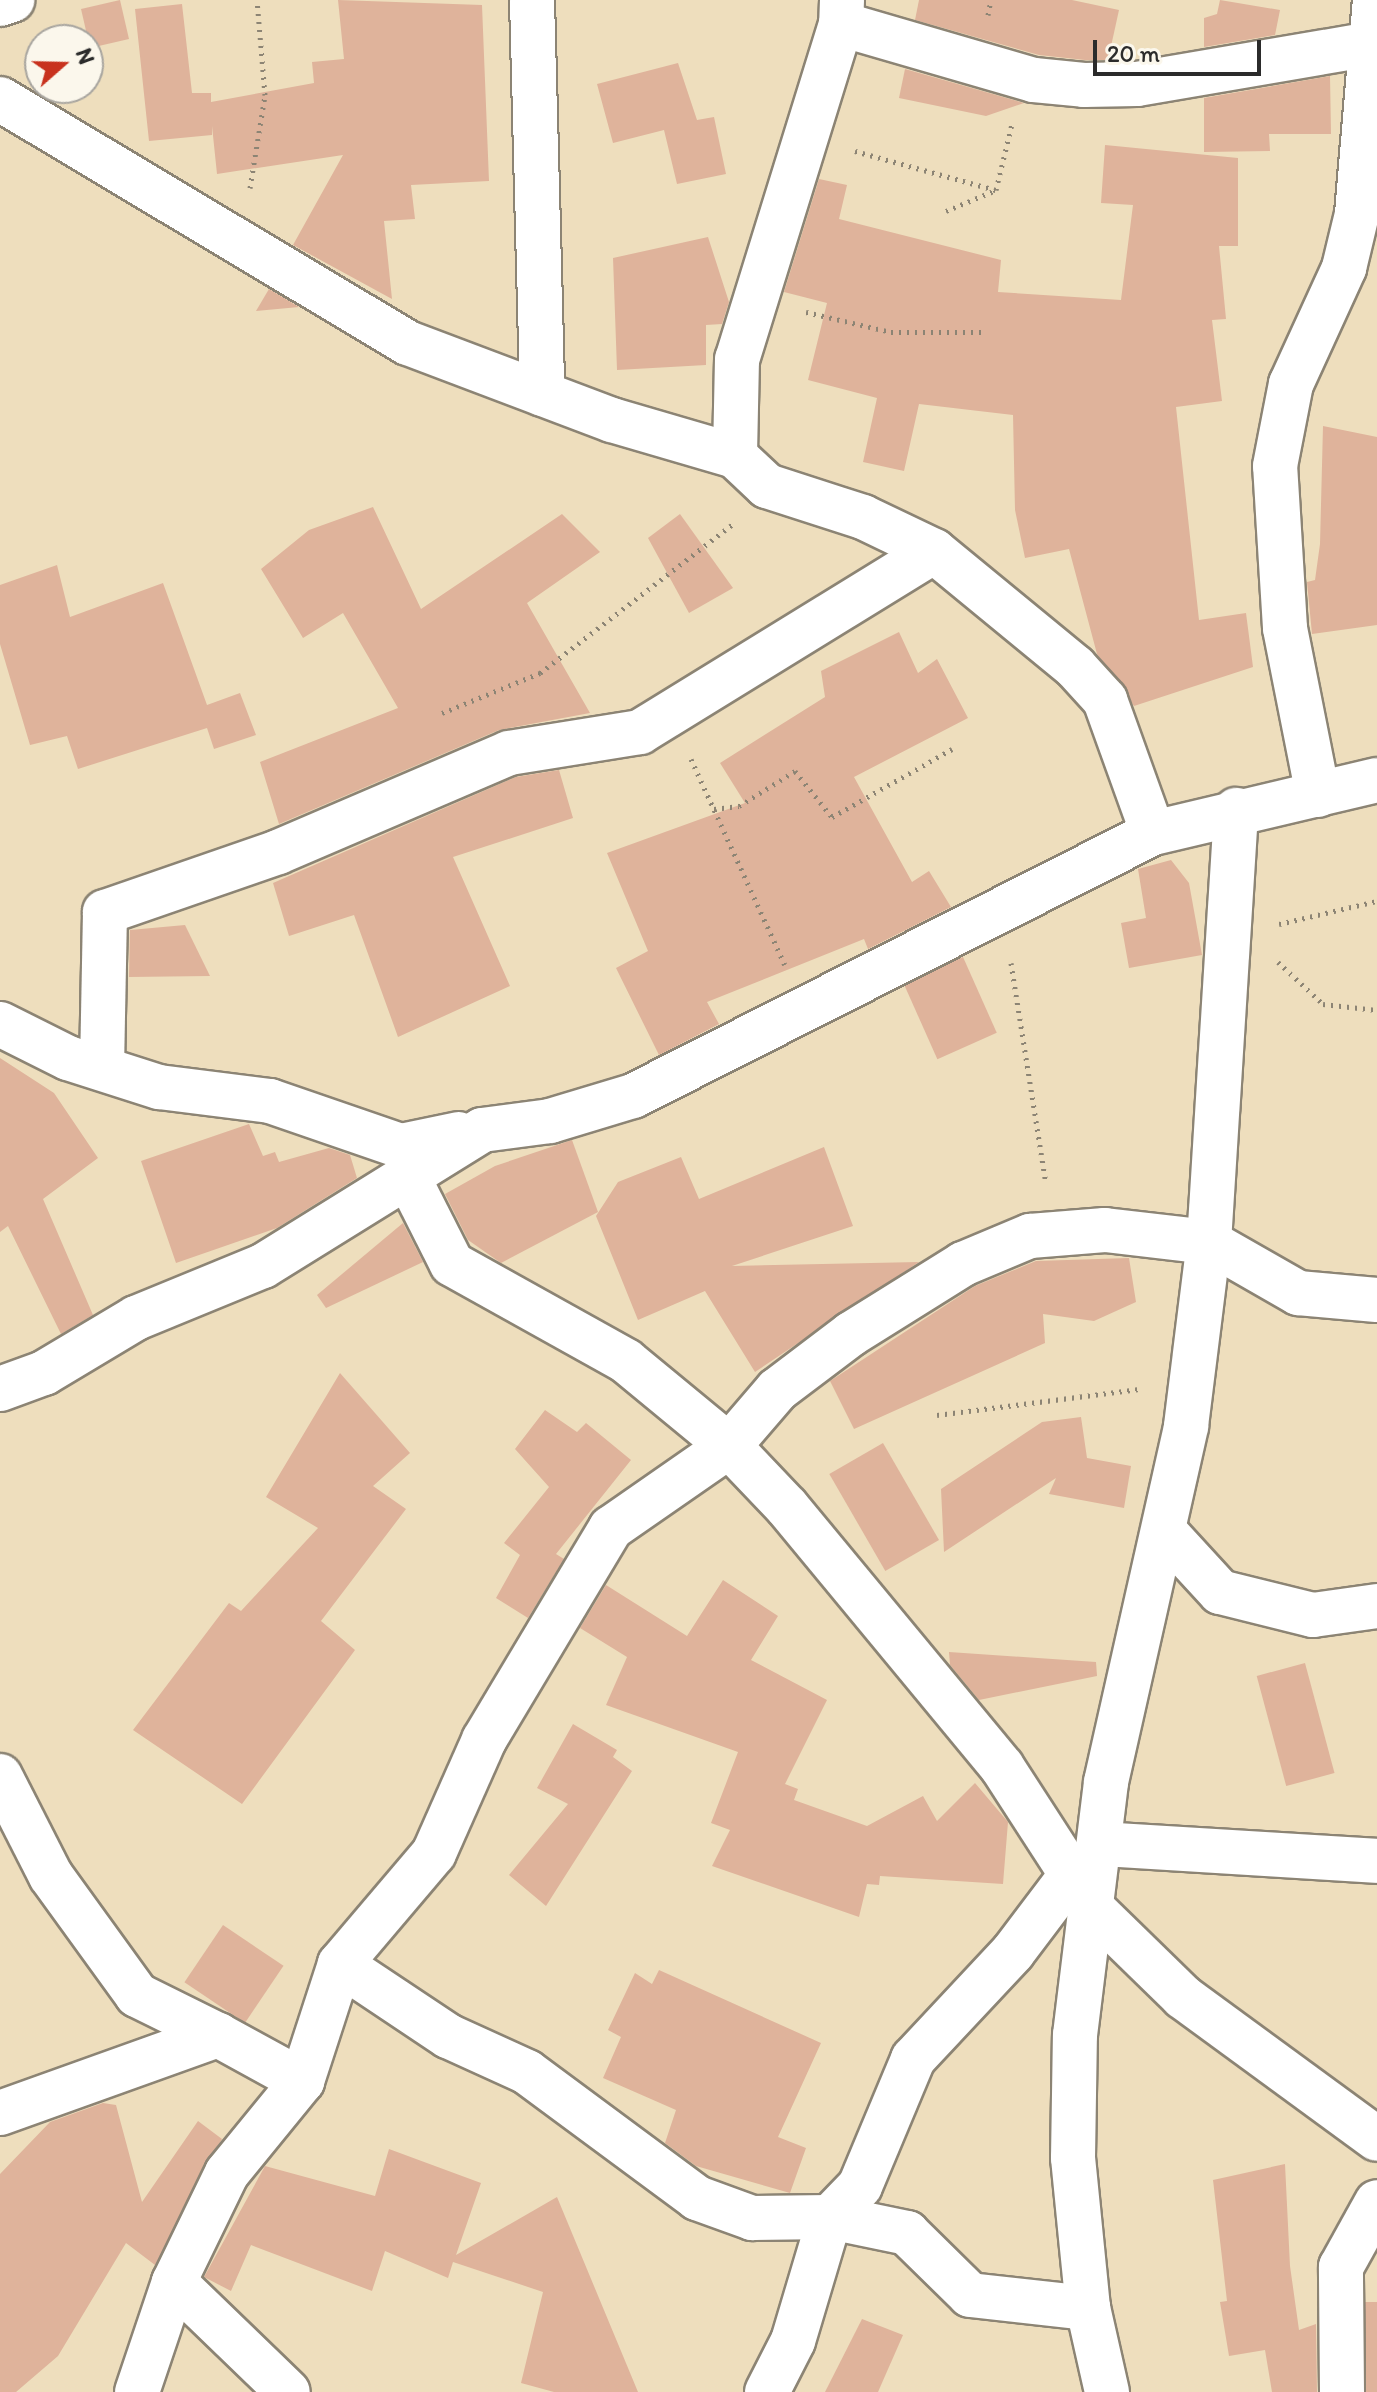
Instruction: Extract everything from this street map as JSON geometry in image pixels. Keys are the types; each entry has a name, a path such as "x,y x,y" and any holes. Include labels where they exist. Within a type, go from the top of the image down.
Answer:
{"street":[{"path":"0,4 12,0"},
{"path":"532,0 542,394"},
{"path":"1318,795 1285,628 1275,466 1291,384 1344,268 1357,214 1375,0"},
{"path":"735,456 737,359 842,12 1034,80 1084,85 1137,84 1370,44"},
{"path":"0,99 242,240 408,343 542,394 735,456 767,486 863,517 934,551 1105,700 1153,833"},
{"path":"102,1068 105,912 278,852 509,753 640,732 934,551"},
{"path":"0,1024 102,1068 159,1087 270,1101 401,1146 550,1121 633,1096 807,1011 1153,833 1236,810 1377,780"},
{"path":"1107,2392 1088,2308 1073,2158 1082,1895 1101,1844 1106,1782 1164,1531 1190,1390 1209,1242 1238,923 1236,810"},
{"path":"0,1389 44,1373 136,1318 263,1266 482,1130"},
{"path":"408,1177 452,1264 626,1361 729,1446 1002,1767 1082,1895 1183,1997 1377,2139"},
{"path":"100,2392 142,2377 174,2282 227,2173 302,2081 340,1964 434,1853 484,1740 611,1528 729,1446 777,1390 851,1334 963,1264 1030,1236 1105,1230 1209,1242 1298,1293 1377,1300"},
{"path":"1164,1531 1220,1592 1313,1615 1377,1606"},
{"path":"0,1776 51,1876 137,1995 302,2081"},
{"path":"1101,1844 1377,1861"},
{"path":"767,2392 793,2341 830,2217 860,2186 913,2059 1013,1952 1082,1895"},
{"path":"340,1964 448,2036 527,2072 697,2198 752,2218 830,2217 907,2233 970,2295 1088,2308"},
{"path":"0,2113 218,2035"},
{"path":"1342,2392 1341,2267 1377,2202"},
{"path":"174,2282 288,2392"}],"path":[{"path":"242,240 265,95 257,0"},
{"path":"804,137 996,190"},
{"path":"754,300 891,332 981,332"},
{"path":"442,713 540,673 724,534 767,486"},
{"path":"671,714 807,1011"},
{"path":"714,809 739,806 795,771 832,817 952,749"},
{"path":"1238,923 1377,901"},
{"path":"1002,911 1055,1233"},
{"path":"1238,923 1323,1004 1377,1010"},
{"path":"937,1415 1118,1389 1190,1390"}],"building":[{"path":"120,0 129,39 104,45 104,24 84,24 81,9"},
{"path":"338,0 482,5 489,181 411,185 415,219 384,221 392,299 293,245 343,155 217,174 212,126 212,135 149,141 135,9 182,4 192,93 211,93 211,102 314,83 312,62 344,59"},
{"path":"919,0 1072,0 1119,10 1108,60 1085,60 1039,55 915,20"},
{"path":"1220,0 1280,10 1275,35 1204,47 1204,18 1217,14"},
{"path":"678,63 697,120 714,117 726,174 677,184 664,130 613,143 597,84"},
{"path":"905,69 1024,103 986,116 899,98"},
{"path":"1330,76 1331,134 1269,134 1270,151 1204,152 1204,98"},
{"path":"1105,145 1238,158 1238,246 1219,246 1226,319 1212,320 1222,401 1176,407 1199,620 1246,613 1253,667 1134,706 1097,654 1069,549 1025,558 1015,510 1013,415 919,404 904,471 863,462 877,398 808,380 827,303 784,292 819,179 847,185 839,219 1001,260 998,292 1121,300 1133,205 1101,203"},
{"path":"708,237 729,302 722,324 706,325 706,365 617,370 613,258"},
{"path":"269,289 299,307 256,311"},
{"path":"1323,426 1377,437 1377,625 1312,634 1307,582 1315,580 1320,544"},
{"path":"373,507 421,609 562,514 600,552 527,603 590,713 499,730 279,824 260,762 398,708 343,613 303,638 261,569 309,530"},
{"path":"680,514 733,588 689,613 648,538"},
{"path":"57,565 70,617 163,583 207,705 240,693 256,735 214,749 207,728 78,769 67,736 30,745 0,644 0,585"},
{"path":"899,632 918,673 937,659 968,718 854,777 912,882 929,871 951,907 868,949 864,939 707,1002 719,1024 659,1055 616,968 648,951 607,853 745,803 720,763 825,697 821,671"},
{"path":"559,770 573,818 453,857 510,986 398,1037 354,915 289,936 273,883 516,777"},
{"path":"1171,860 1189,883 1202,955 1129,968 1121,923 1146,918 1138,869"},
{"path":"185,925 210,976 129,977 130,930"},
{"path":"963,957 997,1033 937,1059 904,983"},
{"path":"0,1058 54,1093 98,1158 43,1199 93,1315 61,1334 8,1226 0,1232"},
{"path":"249,1124 263,1156 275,1152 279,1162 329,1148 350,1155 357,1178 277,1228 176,1263 141,1161"},
{"path":"572,1140 598,1212 501,1263 468,1240 445,1194 495,1166"},
{"path":"824,1147 853,1226 732,1266 919,1262 755,1372 705,1291 638,1320 596,1216 618,1182 681,1157 699,1199"},
{"path":"403,1223 423,1262 326,1308 317,1295"},
{"path":"1129,1258 1136,1302 1094,1321 1043,1314 1045,1343 854,1429 830,1381 975,1286 1036,1261"},
{"path":"340,1373 410,1453 373,1486 406,1509 321,1621 355,1650 242,1804 133,1730 229,1603 241,1611 318,1528 266,1497"},
{"path":"545,1410 577,1432 586,1423 631,1460 556,1554 564,1559 528,1618 496,1598 520,1555 504,1543 549,1487 515,1449"},
{"path":"1081,1417 1087,1458 1131,1466 1124,1508 1049,1494 1056,1478 944,1552 941,1489 1042,1422"},
{"path":"883,1443 939,1540 885,1571 829,1474"},
{"path":"723,1580 778,1616 751,1660 827,1700 785,1784 798,1789 794,1800 867,1826 923,1796 937,1821 975,1783 1008,1822 1003,1884 880,1876 879,1885 867,1884 859,1917 712,1866 730,1830 711,1823 738,1752 606,1705 627,1657 580,1628 606,1585 687,1636"},
{"path":"949,1652 1096,1662 1097,1676 979,1700 950,1665"},
{"path":"1305,1663 1335,1773 1286,1786 1257,1676"},
{"path":"573,1724 617,1750 613,1757 632,1771 546,1906 509,1875 568,1804 537,1788"},
{"path":"223,1925 284,1966 245,2023 184,1982"},
{"path":"659,1970 821,2043 778,2137 806,2148 790,2193 696,2166 665,2143 676,2110 603,2078 621,2037 608,2030 635,1973 652,1984"},
{"path":"103,2103 116,2105 142,2202 198,2121 222,2139 155,2265 126,2243 58,2356 16,2392 0,2392 0,2174 50,2122"},
{"path":"389,2149 481,2183 456,2255 557,2197 638,2392 554,2392 521,2383 543,2292 453,2262 448,2278 385,2251 372,2291 251,2245 231,2291 204,2277 265,2166 375,2196"},
{"path":"1285,2164 1290,2266 1299,2330 1316,2324 1317,2392 1272,2392 1265,2350 1229,2356 1220,2302 1227,2301 1213,2180"},
{"path":"1365,2302 1377,2302 1377,2392 1365,2392"},
{"path":"862,2319 903,2335 878,2392 825,2392"}]}
